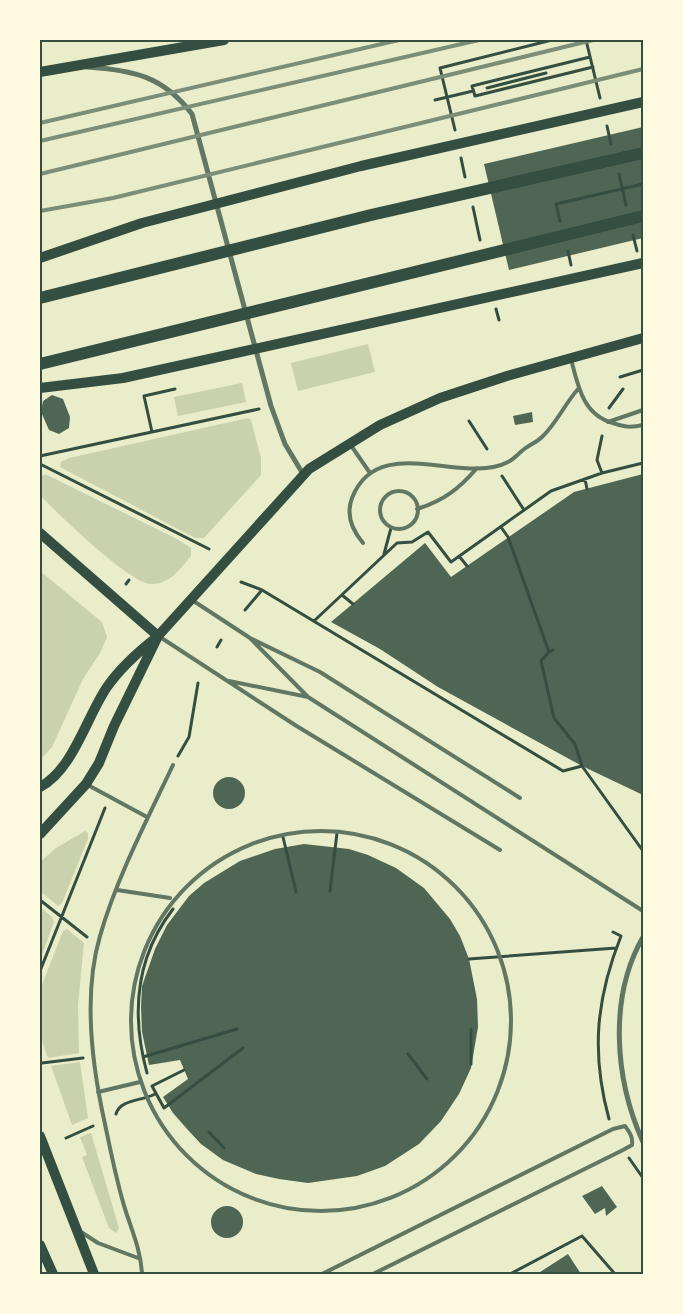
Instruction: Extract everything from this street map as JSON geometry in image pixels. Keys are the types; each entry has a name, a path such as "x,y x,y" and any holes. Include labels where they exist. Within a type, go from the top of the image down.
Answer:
{"main road":[{"path":"40,72 224,40"},
{"path":"40,258 106,234 361,166 643,102"},
{"path":"40,298 371,216 643,154"},
{"path":"40,364 643,216"},
{"path":"40,388 132,376 643,263"},
{"path":"40,787 54,777 65,764 107,687 134,655 158,636 192,600 238,545 303,474 380,425 440,398 570,357 643,338"},
{"path":"40,533 158,636"},
{"path":"40,834 74,800 99,763 121,710 158,636"},
{"path":"40,824 74,800"},
{"path":"40,1136 94,1274"},
{"path":"40,1245 53,1274"}],"street":[{"path":"69,67 116,69 143,75 164,85 181,99 192,114 271,406 285,444 303,474"},
{"path":"643,937 635,951 621,1004 620,1062 632,1118 643,1142"}],"lane":[{"path":"570,357 586,406 597,417 629,428 643,425"},
{"path":"362,543 351,525 350,505 358,486 370,473 390,466 418,462 477,468 508,462 542,436 579,388"},
{"path":"608,422 643,410"},
{"path":"349,443 370,473"},
{"path":"418,509 447,497 463,484 477,468"},
{"path":"399,491 406,493 413,497 418,509 416,518 406,528 391,528 381,517 379,510 385,496 399,491"},
{"path":"192,600 250,638 320,672 520,798"},
{"path":"158,636 227,681 500,850"},
{"path":"250,638 308,697 643,910"},
{"path":"227,681 308,697"},
{"path":"142,1272 138,1258 137,1239 126,1213 118,1184 98,1092 92,1043 91,996 100,937 147,817 174,765"},
{"path":"86,784 147,817"},
{"path":"151,926 136,965 132,993 130,1026 140,1082 147,1099 165,1129 210,1176 250,1198 297,1210 355,1209 393,1198 424,1182 465,1148 492,1107 509,1055 511,1006 500,956 480,918 453,884 418,858 377,840 337,833 321,832 274,838 231,855 170,898 159,912"},
{"path":"117,890 170,898"},
{"path":"98,1092 140,1082"},
{"path":"322,1274 613,1128 625,1126 630,1132 632,1145 623,1150 373,1274"},
{"path":"76,1227 85,1236 98,1243 138,1258"}],"path":[{"path":"440,68 552,40"},
{"path":"586,40 602,106"},
{"path":"590,57 472,86 473,91 475,96 593,67"},
{"path":"544,68 546,78"},
{"path":"486,88 546,73"},
{"path":"435,100 473,91"},
{"path":"607,125 614,153"},
{"path":"618,171 628,214"},
{"path":"562,230 556,204 643,184"},
{"path":"633,232 635,240"},
{"path":"566,247 569,256"},
{"path":"620,377 643,370"},
{"path":"152,432 144,396 175,389"},
{"path":"609,408 623,389"},
{"path":"40,456 260,408"},
{"path":"469,420 487,449"},
{"path":"602,436 597,460 602,474"},
{"path":"314,622 397,543 412,542 428,532 451,562 551,491 585,479 643,463"},
{"path":"40,464 209,549"},
{"path":"501,473 524,510"},
{"path":"585,479 587,489"},
{"path":"501,527 508,537 549,652"},
{"path":"383,555 391,528"},
{"path":"459,556 467,566"},
{"path":"126,584 129,580"},
{"path":"240,582 262,590 563,772 582,766"},
{"path":"245,610 262,590"},
{"path":"342,595 353,604"},
{"path":"217,647 221,640"},
{"path":"553,650 541,661 554,718 575,744 582,766 643,851"},
{"path":"174,765 189,737 198,682"},
{"path":"40,970 105,808"},
{"path":"330,891 337,833"},
{"path":"283,837 296,892"},
{"path":"40,900 87,937"},
{"path":"179,910 176,905 159,927 144,967 138,992 137,1016 143,1057 155,1094 164,1108 243,1048"},
{"path":"469,959 618,946"},
{"path":"143,1057 237,1029"},
{"path":"471,1029 471,1064"},
{"path":"408,1054 428,1079"},
{"path":"42,1063 84,1057"},
{"path":"152,1086 184,1070"},
{"path":"115,1116 117,1109 126,1102 147,1099 155,1094"},
{"path":"66,1138 94,1126"},
{"path":"209,1132 224,1148"},
{"path":"510,1274 582,1236 615,1274"}],"green space":[{"path":"368,344 375,372 298,391 291,363"},
{"path":"242,383 246,402 178,416 174,397"},
{"path":"248,418 251,420 261,458 261,475 204,538 195,538 60,467 61,462 69,458"},
{"path":"45,474 177,539 191,548 191,556 174,575 163,582 151,584 141,581 94,546 40,495 40,477"},
{"path":"40,571 102,622 107,637 100,653 83,679 52,747 40,760"},
{"path":"85,831 88,833 88,839 62,903 58,906 40,891 40,862 56,848"},
{"path":"40,907 52,917 54,922 40,960"},
{"path":"67,929 84,943 78,1005 79,1053 49,1058 40,1034 40,990 63,931"},
{"path":"80,1062 88,1118 72,1125 51,1066"},
{"path":"91,1133 119,1228 116,1233 109,1228 82,1157 87,1155 80,1137"}],"building":[{"path":"643,127 643,238 509,270 484,164"},
{"path":"52,395 63,399 70,417 69,428 59,434 49,430 41,412 43,401"},
{"path":"532,412 533,422 515,425 513,416"},
{"path":"643,474 643,795 582,766 438,687 380,649 331,622 425,543 451,577 574,492"},
{"path":"229,777 241,781 245,793 241,805 229,809 217,805 213,793 217,781"},
{"path":"304,844 349,849 368,855 396,868 424,888 450,919 460,936 469,959 477,999 478,1027 471,1068 459,1094 441,1121 419,1144 385,1166 357,1176 308,1183 256,1174 223,1160 201,1144 173,1113 163,1097 188,1079 180,1060 149,1065 142,1032 141,1007 142,986 155,949 167,925 189,896 204,883 240,861 275,849"},
{"path":"602,1186 617,1207 606,1216 605,1208 595,1214 582,1196"},
{"path":"227,1206 238,1211 243,1222 238,1233 227,1238 216,1233 211,1222 216,1211"},
{"path":"568,1254 581,1274 537,1274"}],"railway":[{"path":"40,123 399,40"},
{"path":"40,141 479,40"},
{"path":"40,174 593,40"},
{"path":"40,211 113,198 643,69"}]}
